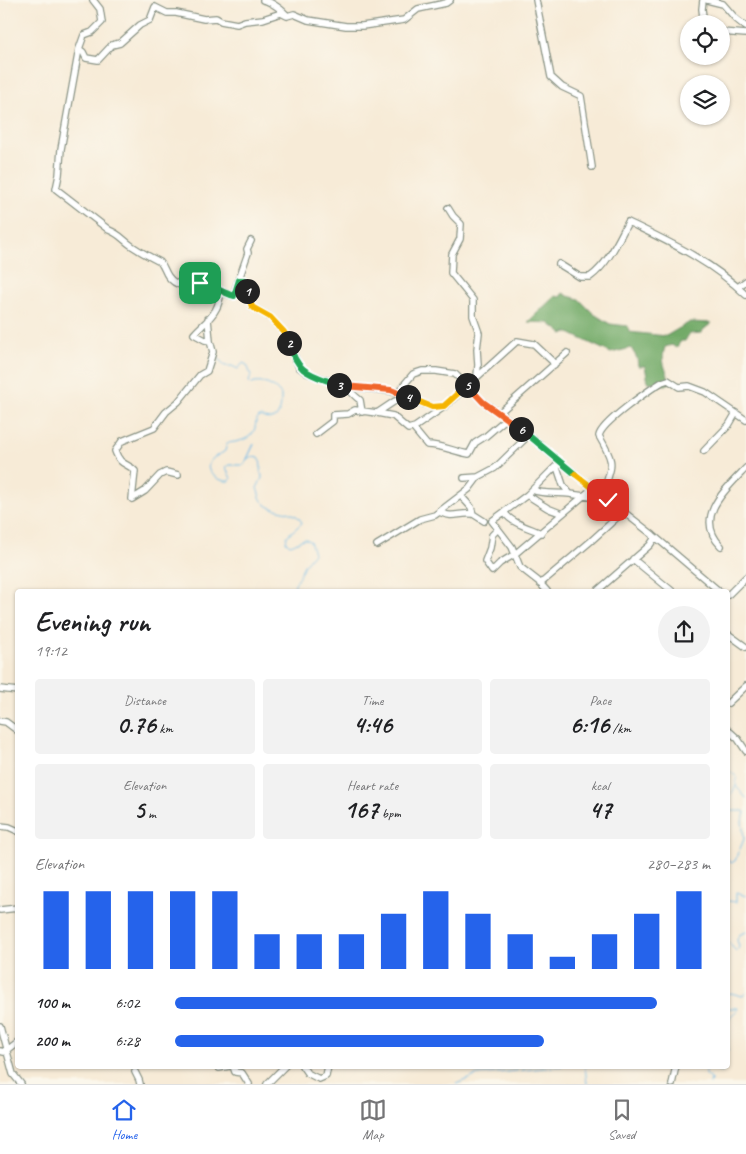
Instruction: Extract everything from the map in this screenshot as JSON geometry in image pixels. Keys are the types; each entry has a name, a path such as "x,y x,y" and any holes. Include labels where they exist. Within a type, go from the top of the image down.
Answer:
{"street":[{"path":"93,0 100,10 102,22 92,32 84,35 79,49 61,149 56,189 109,230 119,234 130,245 146,256 160,262 168,277 188,288 200,283 212,285 221,292 234,296 251,241"},
{"path":"263,0 283,10 287,16"},
{"path":"79,49 86,58 98,60 112,45 120,44 140,24 150,20 155,6 167,13 204,19 216,18 221,21 237,24 281,13 287,16 294,14 308,20 346,26 393,23 404,20 418,9 446,4 450,0"},
{"path":"536,0 551,77 562,87 581,96 592,167"},
{"path":"703,15 702,9 705,0 724,2 736,19 746,28"},
{"path":"730,33 746,34"},
{"path":"448,208 453,216 462,224 460,239 452,254 451,273 473,300 473,316 479,334 477,376"},
{"path":"559,264 580,277 590,277 603,265 628,222 682,248 738,287 746,295"},
{"path":"239,280 244,281 252,307 270,317 284,332 299,368 307,373 344,386 383,389 432,407 444,406"},
{"path":"738,287 746,281"},
{"path":"210,341 194,334 216,310 221,292"},
{"path":"178,475 166,472 145,491 132,499 135,471 133,468 123,464 115,451 122,441 154,428 166,412 178,402 200,375 206,371 213,352 208,319"},
{"path":"316,434 333,421 333,416 348,414 355,410 393,416 408,429 413,428 444,406 517,341 534,344 552,361 554,366"},
{"path":"499,413 567,353"},
{"path":"397,393 413,374 422,371 455,374 493,411 507,418 529,435 558,465 603,495 717,589"},
{"path":"603,495 612,468 611,459 599,436 599,432 607,422 654,387 668,380 679,387 689,386 705,392 746,420"},
{"path":"344,386 360,400 362,412"},
{"path":"377,413 394,401 415,400"},
{"path":"704,452 729,425 736,413"},
{"path":"413,428 427,445 438,445 469,454 475,443 507,418"},
{"path":"464,478 478,477 494,468 529,435"},
{"path":"545,589 520,567 516,554 492,521 527,495 558,465"},
{"path":"558,465 563,485 570,494"},
{"path":"721,546 712,535 709,526 712,509 746,468"},
{"path":"377,545 420,519 435,515 469,490 478,477"},
{"path":"498,528 492,535 485,561 492,571 500,563 516,554 593,488"},
{"path":"532,490 543,494 555,492 608,500"},
{"path":"527,495 540,502 547,509 556,510 562,514"},
{"path":"460,496 474,514"},
{"path":"439,512 455,516 466,513 474,514 484,521"},
{"path":"540,584 623,512"},
{"path":"504,513 516,522 540,533"},
{"path":"599,589 650,545 654,539 653,536"},
{"path":"633,559 668,589"},
{"path":"730,593 746,577"},
{"path":"730,635 746,647"},
{"path":"730,701 746,686"},
{"path":"0,689 15,691"},
{"path":"0,721 6,722 15,729"},
{"path":"730,731 744,740 746,751"},
{"path":"0,826 15,830"},
{"path":"0,910 15,908"},
{"path":"0,1026 13,1074 21,1084"},
{"path":"0,1051 4,1052 15,1043"},
{"path":"233,1069 235,1072 242,1073 249,1084"},
{"path":"267,1084 282,1069"},
{"path":"304,1069 307,1073 319,1079 326,1076 327,1069"},
{"path":"672,1084 675,1069"},
{"path":"135,1072 140,1084"}],"green space":[{"path":"563,293 579,299 594,314 610,324 628,326 629,332 666,336 690,322 712,323 702,333 689,334 685,341 681,341 676,348 672,345 665,347 663,361 671,382 666,385 648,382 645,366 638,366 637,358 631,348 611,353 567,332 563,334 549,323 528,322 555,296 560,297"}],"waterway":[{"path":"218,358 225,366 232,366 238,369 243,363 247,365 251,375 249,382 251,384 268,384 281,395 280,410 277,416 271,419 259,417 251,435 244,440 227,443 225,451 216,456 208,468 215,477 229,481 231,478 225,467 244,465 254,444 247,459 251,457 260,458 262,478 257,488 262,500 268,506 299,518 302,523 287,536 286,542 290,545 306,539 310,541 314,553 304,565 293,589"},
{"path":"730,772 737,777 736,786 730,795"},
{"path":"736,786 746,798"},
{"path":"730,813 731,811 744,811 745,813 742,821 744,839 735,861 730,862"},
{"path":"730,901 736,902 736,893 746,896"},
{"path":"730,944 736,951 738,950 737,940 739,935 746,932"},
{"path":"730,993 742,996 746,993"},
{"path":"730,1008 738,1008 730,1017"},
{"path":"456,1084 478,1075 534,1069"},
{"path":"585,1069 587,1084"},
{"path":"709,1069 705,1072 711,1079 710,1084"},
{"path":"715,1069 721,1072 725,1069"}],"route":[{"path":"200,283 212,285 221,292 234,296 239,280 244,280 252,307 270,317 284,332 299,368 307,373 344,386 391,390 432,407 444,406 467,385 493,411 518,426 608,500"}]}
